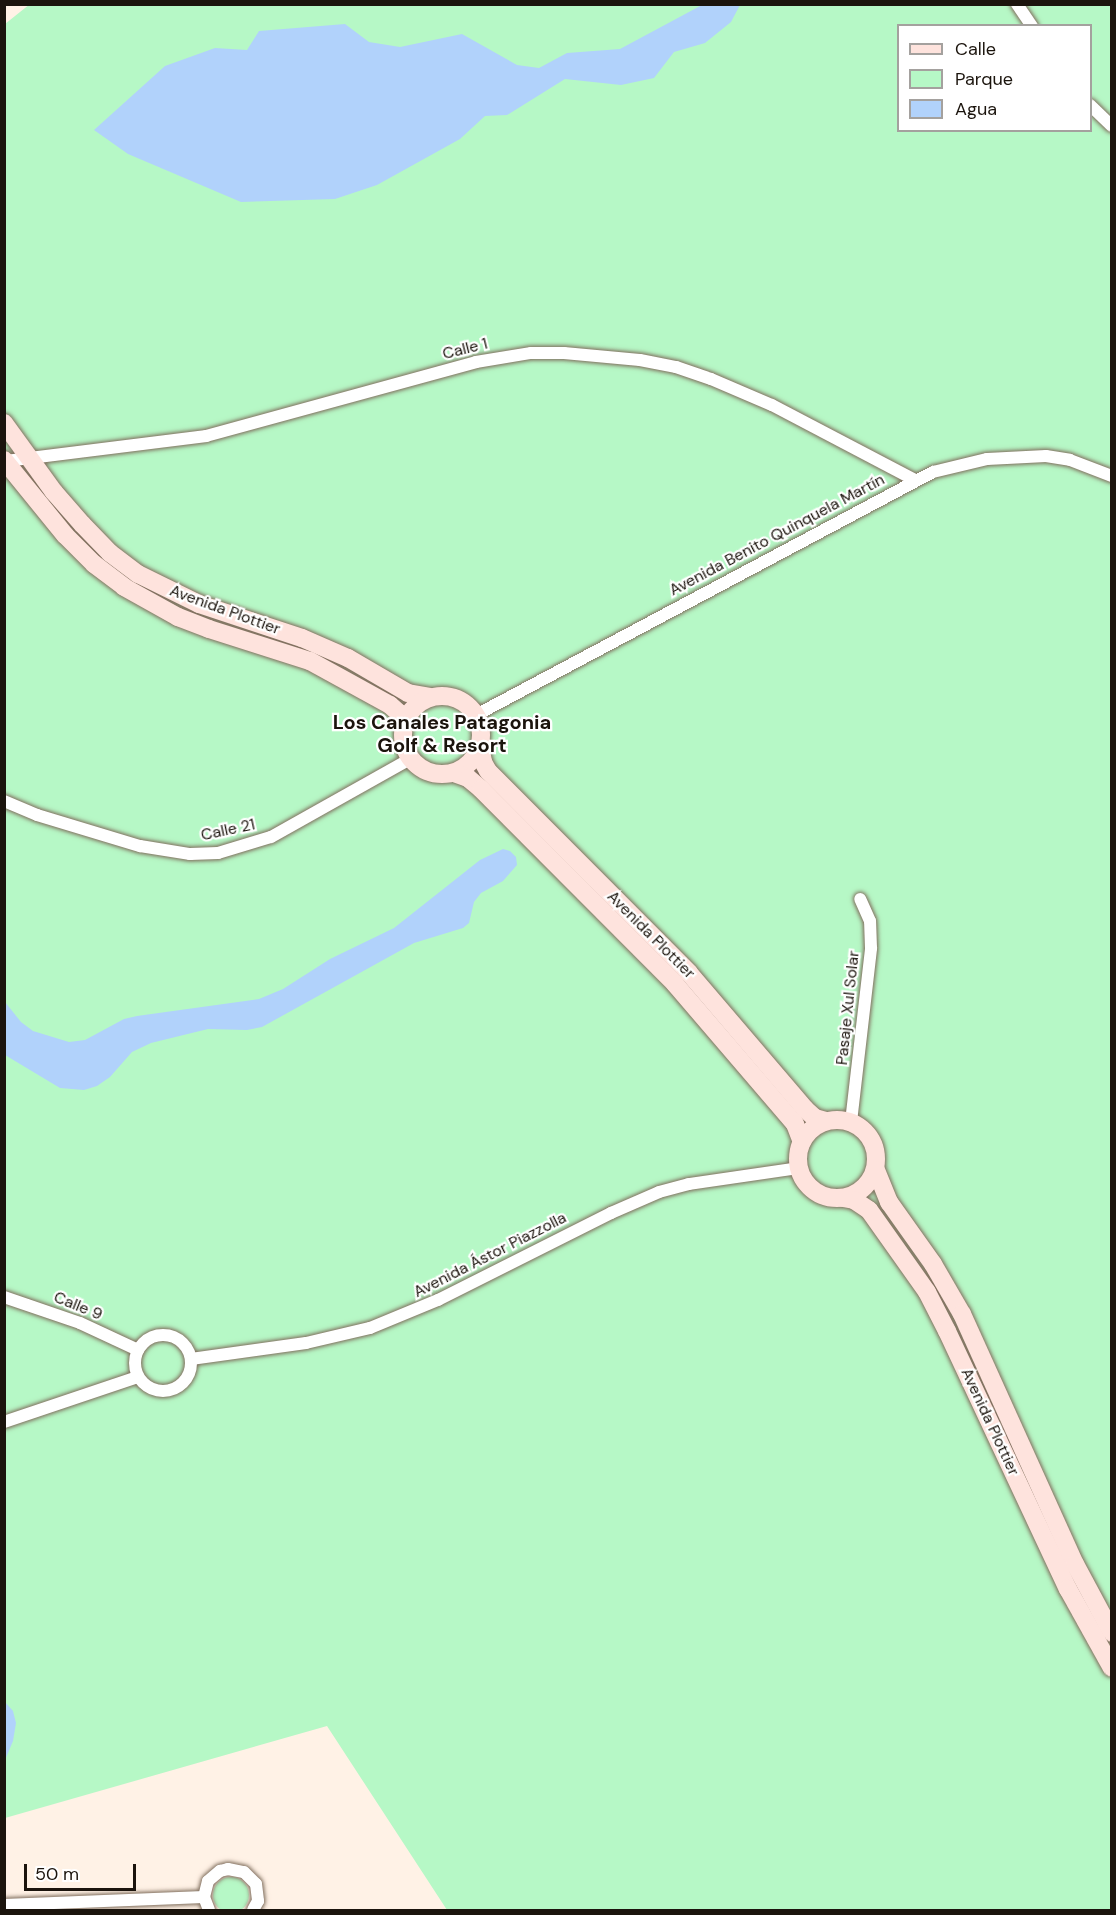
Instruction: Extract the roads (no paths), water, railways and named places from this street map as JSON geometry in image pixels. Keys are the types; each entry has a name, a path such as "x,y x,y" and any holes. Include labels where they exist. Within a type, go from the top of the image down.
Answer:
{"street":[{"path":"1017,4 1031,24"},
{"path":"1092,107 1112,126"},
{"name":"Calle 1","path":"5,460 196,438 476,362 531,353 564,352 640,360 676,367 711,379 772,405 915,480"},
{"name":"Avenida Plottier","path":"4,423 27,456 82,524 110,553 138,573 199,604 313,642 348,658 408,693 456,698 467,705 476,715 480,726 480,746 483,762 488,771 689,973 805,1109 815,1118 826,1121"},
{"name":"Avenida Benito Quinquela Martín","path":"476,715 915,480 957,466 1016,456 1046,456 1070,460 1112,476"},
{"name":"Avenida Plottier","path":"5,460 65,535 94,564 124,587 199,625 310,661 390,705 399,713 404,724"},
{"path":"410,759 403,744 404,724 414,707 430,697"},
{"path":"454,773 470,763 480,746"},
{"name":"Avenida Plottier","path":"410,759 428,772 441,775 454,773 468,778 481,789 675,984 795,1124 802,1142"},
{"name":"Calle 21","path":"4,801 37,815 140,846 190,854 218,853 271,837 410,759"},
{"name":"Pasaje Xul Solar","path":"851,1122 871,948 870,921 860,899"},
{"path":"799,1168 798,1155 802,1142 814,1127 826,1121 851,1122"},
{"name":"Avenida Plottier","path":"851,1122 863,1129 871,1138 877,1157 876,1170 889,1202 948,1287 972,1334 1075,1564 1112,1633"},
{"name":"Avenida Plottier","path":"799,1168 803,1180 818,1193 830,1198 854,1200 869,1210 927,1292 1068,1589 1112,1668"},
{"name":"Avenida Ástor Piazzolla","path":"191,1359 306,1343 370,1328 430,1304 610,1212 659,1192 698,1182 799,1168"},
{"path":"843,1198 861,1191 876,1170"},
{"name":"Calle 9","path":"4,1297 80,1323 138,1350"},
{"path":"168,1335 183,1343 191,1359 187,1377 172,1390 153,1390 138,1377 135,1368 138,1350 150,1338 168,1335"},
{"path":"4,1422 138,1377"},
{"path":"209,1911 204,1897 208,1881 220,1871 237,1869 251,1877 256,1884 258,1901 255,1910"},
{"path":"4,1905 204,1897"}],"water":[{"path":"702,5 740,5 731,22 705,43 674,52 654,78 621,85 565,79 507,115 485,116 460,139 377,185 335,199 241,202 128,154 94,130 165,66 215,48 247,50 259,31 345,24 369,42 400,47 462,34 517,65 539,68 567,53 620,49"},
{"path":"503,849 510,851 516,857 517,865 503,881 481,893 474,902 469,923 463,928 414,943 262,1027 247,1030 208,1029 151,1043 132,1052 110,1077 97,1086 84,1090 60,1088 5,1055 5,1002 21,1022 33,1031 69,1042 85,1040 124,1019 137,1016 259,999 283,989 330,959 394,928 480,860"},
{"path":"5,1702 13,1711 16,1723 13,1741 5,1760"}],"district":[{"name":"Los Canales Patagonia Golf & Resort","path":"442,734"}]}
